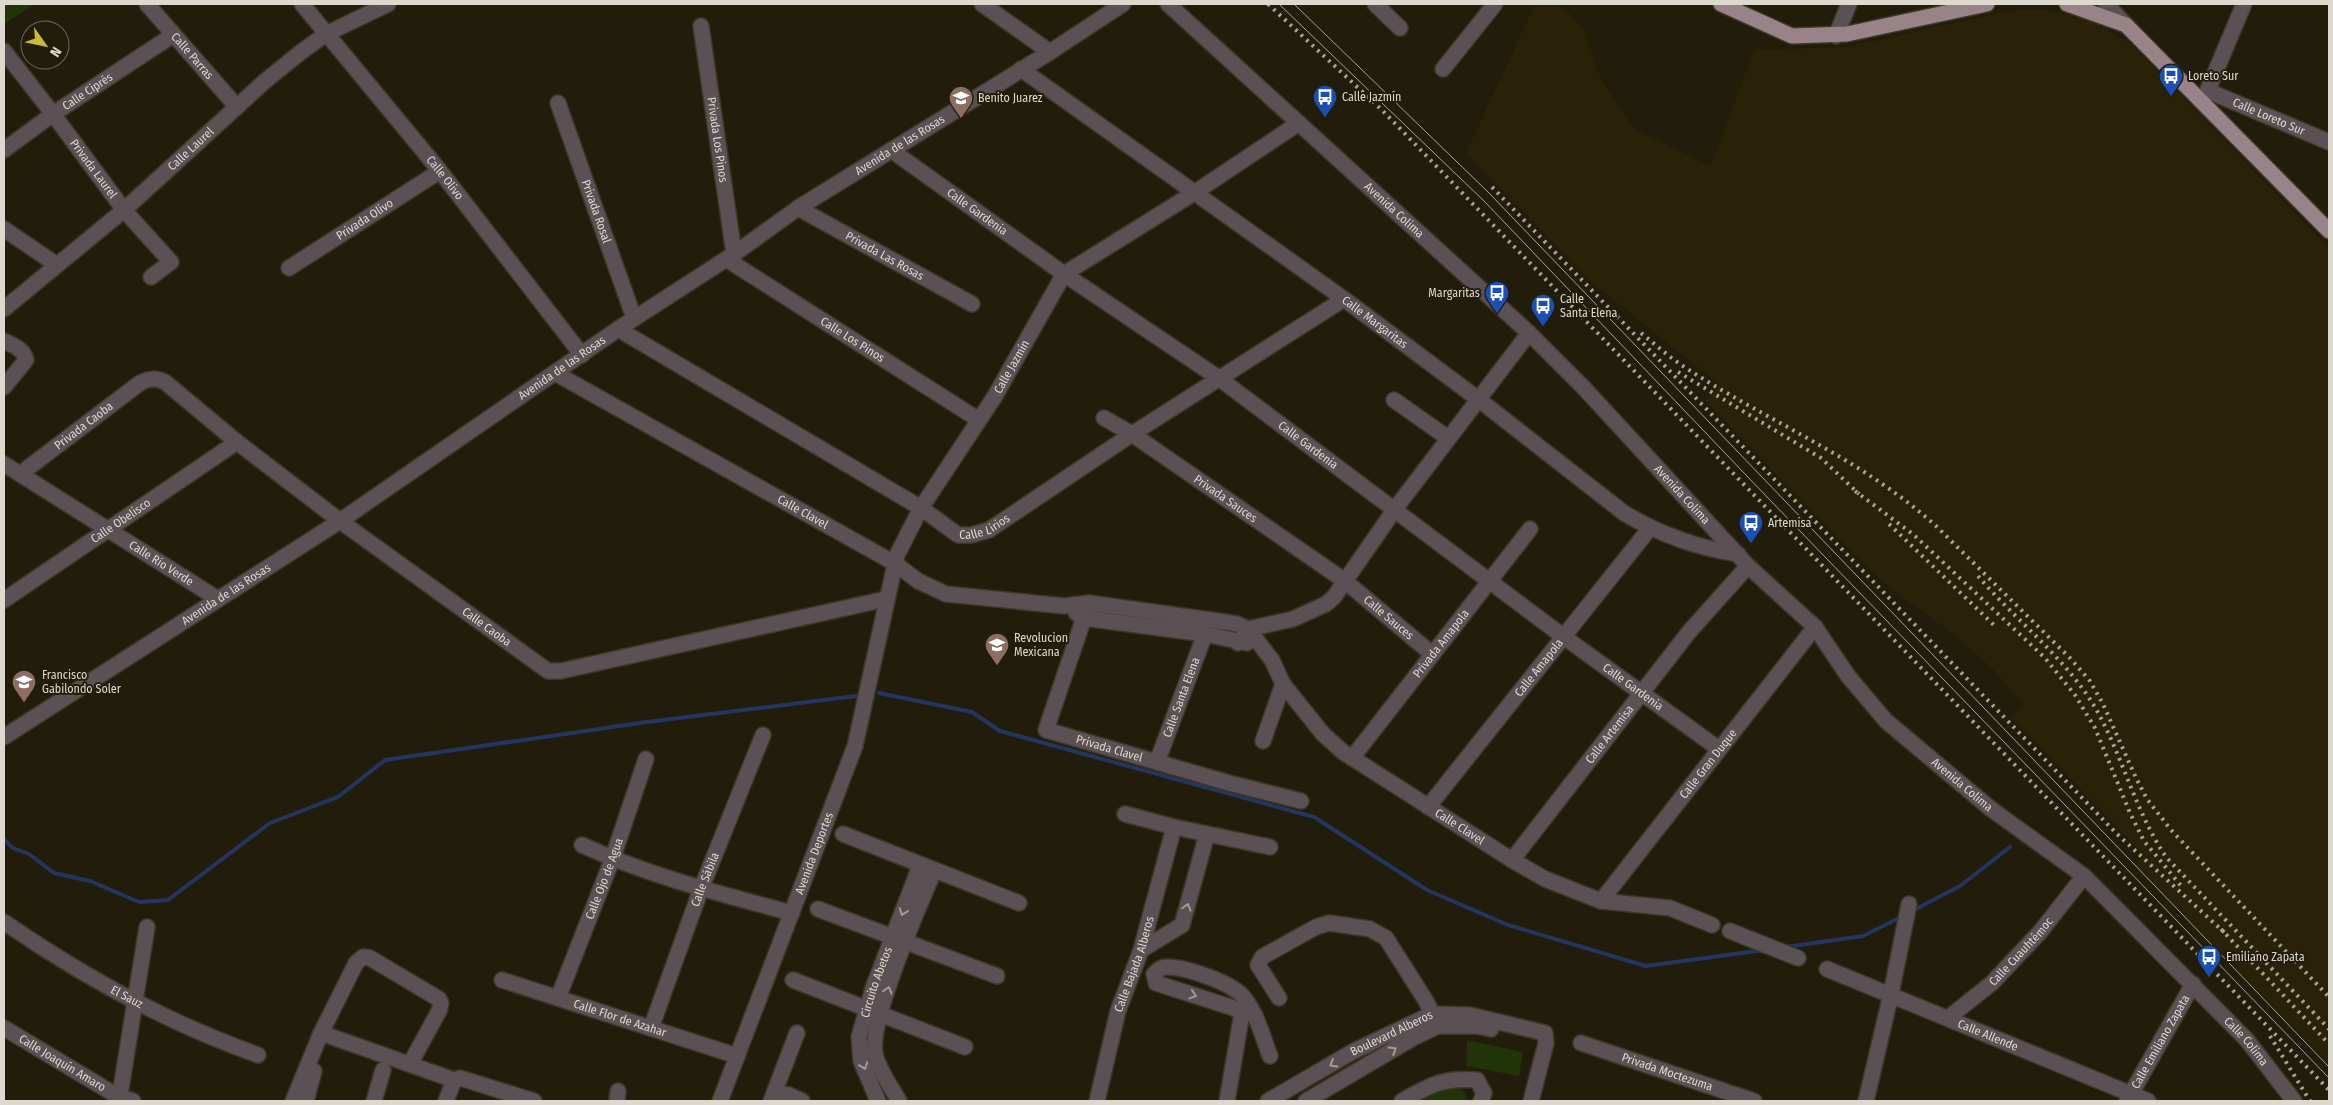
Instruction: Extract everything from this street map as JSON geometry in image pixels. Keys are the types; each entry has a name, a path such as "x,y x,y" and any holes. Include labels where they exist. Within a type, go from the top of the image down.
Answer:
{"main road":[{"path":"1721,4 1792,36 1836,36 1987,4"},
{"path":"2067,4 2126,25 2205,97 2329,232"}],"street":[{"name":"Calle Parras","path":"147,4 237,107"},
{"name":"Calle Olivo","path":"302,4 440,171 582,355"},
{"name":"Calle Laurel","path":"4,309 124,210 293,58 326,34 388,4"},
{"path":"982,4 1050,52"},
{"name":"Avenida de las Rosas","path":"7,731 340,522 555,372 634,318 730,257 798,208 1050,52 1123,4"},
{"name":"Avenida Colima","path":"1168,4 1528,333 1584,388 1748,566 1815,627 1848,676 1886,721 1991,809 2084,876 2193,984"},
{"path":"1375,4 1400,28"},
{"path":"1443,69 1494,4"},
{"path":"1836,36 1849,4"},
{"path":"2106,4 2126,25"},
{"path":"2205,97 2244,4"},
{"name":"Privada Los Pinos","path":"701,26 730,257"},
{"name":"Calle Ciprés","path":"4,150 54,114 173,35"},
{"name":"Privada Laurel","path":"4,51 54,114 124,210 171,262 151,277"},
{"name":"Calle Margaritas","path":"1021,69 1344,299 1478,398 1624,513 1650,528 1710,549 1738,554"},
{"name":"Calle Loreto Sur","path":"2205,97 2329,142"},
{"name":"Privada Rosal","path":"558,103 634,318"},
{"name":"Calle Jazmín","path":"886,599 898,555 921,508 979,420 1064,274 1194,193 1298,123"},
{"name":"Calle Gardenia","path":"891,150 1064,274 1220,379 1396,508 1564,637 1719,750"},
{"name":"Privada Olivo","path":"289,268 440,171"},
{"name":"Privada Las Rosas","path":"798,208 972,304"},
{"path":"4,229 57,265"},
{"name":"Calle Los Pinos","path":"730,257 979,420"},
{"name":"Calle Lirios","path":"618,329 921,508 958,535 971,535 989,530 1132,434 1344,299"},
{"path":"1238,643 1248,630 1293,619 1326,604 1334,597 1396,508 1528,333"},
{"path":"4,341 25,353 26,360 4,387"},
{"name":"Calle Clavel","path":"555,372 896,564 918,581 946,594 1064,606 1089,603 1237,624 1248,630 1261,644 1284,684 1323,734 1352,758 1428,808 1545,878 1601,901 1670,908 1712,925"},
{"name":"Calle Caoba","path":"148,378 156,378 165,382 237,442 340,522 548,671 560,671 886,599"},
{"name":"Privada Caoba","path":"20,474 148,378"},
{"path":"1394,400 1448,438"},
{"name":"Privada Sauces","path":"1104,418 1132,434 1345,581"},
{"name":"Calle Obelisco","path":"4,600 237,442"},
{"name":"Calle Río Verde","path":"4,464 218,599"},
{"name":"Calle Amapola","path":"1428,808 1650,528"},
{"name":"Privada Amapola","path":"1352,758 1530,529"},
{"name":"Calle Artemisa","path":"1512,860 1689,632 1748,566"},
{"name":"Calle Sauces","path":"1345,581 1432,654"},
{"name":"Avenida Deportes","path":"720,1101 861,727 886,599"},
{"name":"Privada Clavel","path":"1089,603 1046,730 1301,801"},
{"name":"Calle Clavel","path":"1064,606 1084,618 1205,634 1238,643 1261,644"},
{"name":"Calle Gran Duque","path":"1601,901 1815,627"},
{"name":"Calle Santa Elena","path":"1157,762 1205,634"},
{"path":"1263,742 1284,684"},
{"name":"Calle Sábila","path":"651,1028 701,888 764,735"},
{"name":"Calle Ojo de Agua","path":"558,998 612,860 646,759"},
{"path":"1125,814 1174,827 1270,847"},
{"name":"Calle Bajada Alberos","path":"1098,1101 1107,1054 1124,992 1141,950 1174,827"},
{"path":"843,834 1019,903"},
{"path":"1141,950 1182,925 1207,834"},
{"path":"582,845 612,860 701,888 792,913"},
{"name":"Circuito Abetos","path":"878,1101 862,1060 859,1037 866,1010 899,940 927,868"},
{"name":"Calle Cuauhtémoc","path":"1948,1018 1992,983 2040,932 2084,876"},
{"path":"1866,1101 1891,994 1909,904"},
{"path":"818,909 997,976"},
{"name":"El Sauz","path":"4,922 134,1001 208,1037 258,1055"},
{"path":"1279,998 1258,965 1262,957 1316,927 1329,923 1370,929 1386,938 1435,1020"},
{"path":"124,1100 134,1001 147,927"},
{"path":"1730,931 1798,958"},
{"name":"Circuito Abetos","path":"899,940 875,1037 875,1054 885,1077 900,1101"},
{"path":"294,1101 321,1033 356,963 363,957 378,962 439,999 441,1004 410,1064"},
{"path":"1247,1007 1156,983 1154,974 1160,968 1168,966 1204,975 1231,987 1247,1007 1270,1056"},
{"name":"Calle Allende","path":"1827,969 1948,1018 2128,1098 2148,1101"},
{"name":"Calle Flor de Azahar","path":"502,980 737,1056"},
{"path":"794,980 866,1010 965,1047"},
{"name":"Calle Emiliano Zapata","path":"2128,1098 2193,984"},
{"name":"Calle Colima","path":"2193,984 2247,1040 2294,1101"},
{"path":"1227,1101 1247,1007"},
{"name":"Boulevard Alberos","path":"1306,1101 1413,1038 1435,1020"},
{"name":"Boulevard Alberos","path":"1268,1101 1354,1051 1435,1020 1476,1026 1546,1043 1531,1101"},
{"name":"Calle Joaquín Amaro","path":"4,1028 124,1100"},
{"path":"321,1033 454,1080 460,1078 527,1100"},
{"path":"796,1033 773,1097 789,1095 802,1101"},
{"name":"Privada Moctezuma","path":"1582,1043 1754,1101"},
{"path":"306,1101 315,1070 311,1059"},
{"path":"374,1101 383,1070"},
{"path":"1402,1101 1432,1084 1456,1078 1477,1080 1484,1093 1481,1101"},
{"path":"446,1101 454,1080"}],"shaded area":[{"path":"1535,4 1554,4 1570,14 1584,30 1600,77 1617,105 1636,130 1711,166 1754,50 1849,47 2004,12 2032,9 2058,12 2093,22 2131,44 2329,248 2329,1063 2135,865 2144,855 2011,717 2024,705 1990,666 1952,633 1894,591 1857,557 1705,400 1719,384 1596,286 1466,153"}],"green space":[{"path":"4,4 35,4 4,24"},
{"path":"1467,1040 1523,1052 1519,1076 1466,1066"},
{"path":"1459,1085 1465,1093 1467,1101 1412,1101 1434,1088"}],"waterway":[{"path":"879,693 972,712 1000,731 1314,817 1427,890 1508,925 1646,966 1764,950"},
{"path":"4,839 13,848 29,854 54,873 90,881 139,902 168,900 270,823 338,797 385,760 647,722 856,696"},
{"path":"1912,911 1960,886 2010,847"},
{"path":"1786,947 1863,936 1903,916"}],"tram line":[{"path":"1279,4 1484,201 1768,498 2329,1078"},
{"path":"1294,4 1489,193 2329,1067"}],"railway":[{"path":"1268,4 1383,111 2329,1090"},
{"path":"1492,187 2117,834 2226,934"},
{"path":"1641,333 1686,368 1877,481 1936,526 2070,658 2090,681 2103,704 2147,799 2171,830 2329,997"},
{"path":"1678,372 1821,458 1859,494"},
{"path":"1855,491 1914,535 2045,658 2075,695 2095,728 2130,813 2144,841 2182,887"},
{"path":"1889,524 1997,628"},
{"path":"1978,576 2055,656 2084,690 2105,727 2137,803 2166,857 2329,1029"},
{"path":"2221,929 2329,1044"},
{"path":"2270,1036 2310,1101"}],"place":[{"name":"Loreto Sur","path":"2171,97"},
{"name":"Calle Jazmín","path":"1325,118"},
{"name":"Benito Juarez","path":"961,119"},
{"name":"Margaritas","path":"1497,314"},
{"name":"Calle Santa Elena","path":"1543,327"},
{"name":"Artemisa","path":"1751,544"},
{"name":"Revolucion Mexicana","path":"997,666"},
{"name":"Francisco Gabilondo Soler","path":"24,703"},
{"name":"Emiliano Zapata","path":"2209,978"}]}
